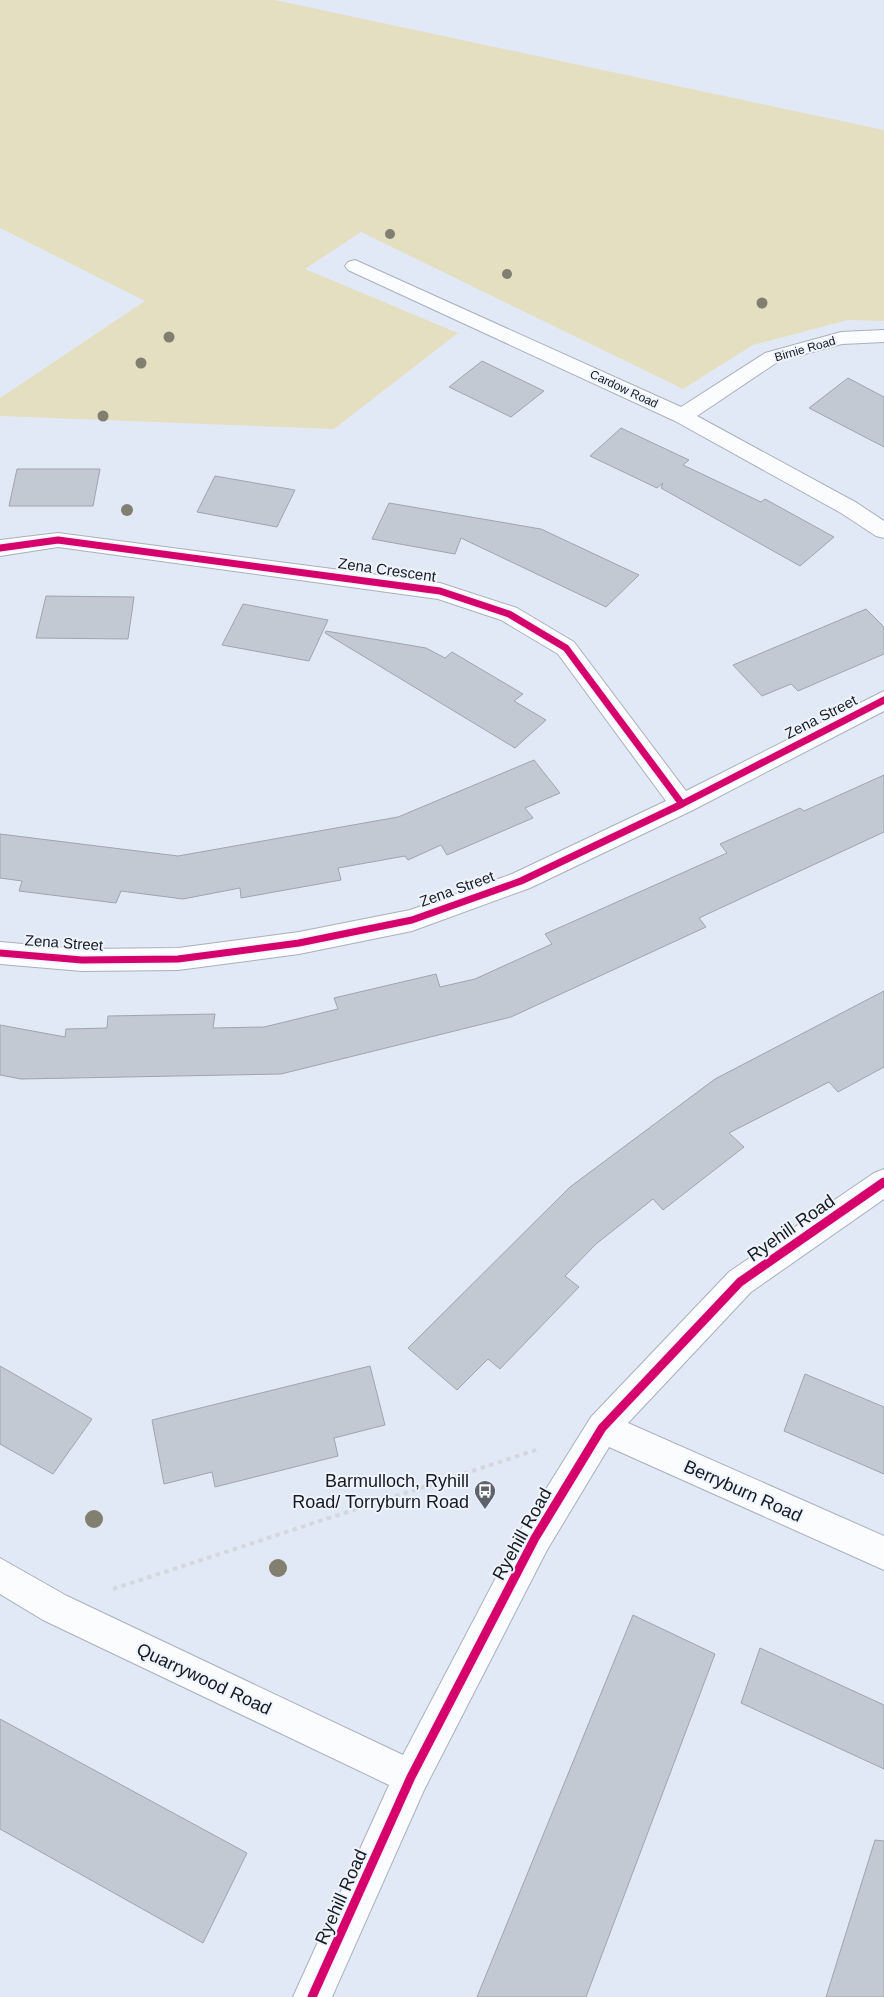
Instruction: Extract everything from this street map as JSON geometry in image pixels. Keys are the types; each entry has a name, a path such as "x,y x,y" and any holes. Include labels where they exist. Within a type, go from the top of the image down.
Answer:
{"street":[{"name":"Cardow Road","path":"355,266 682,416 849,508 884,531"},
{"name":"Birnie Road","path":"682,416 772,357 841,338 884,336"},
{"name":"Zena Crescent","path":"0,548 58,540 440,591 509,614 566,648 682,804"},
{"name":"Zena Street","path":"0,953 82,960 178,959 299,943 412,920 521,881 682,804 884,700"},
{"name":"Ryehill Road","path":"312,1997 411,1777 535,1538 602,1428 740,1282 884,1182"},
{"name":"Berryburn Road","path":"602,1428 884,1553"},
{"name":"Quarrywood Road","path":"0,1575 55,1608 411,1777"}],"path":[{"path":"55,1608 602,1428"}],"shaded area":[{"path":"0,0 275,0 884,130 884,321 848,320 753,345 683,389 361,232 305,269 458,333 334,429 0,416 0,398 145,301 0,228"}],"building":[{"path":"482,361 544,391 511,417 449,387"},
{"path":"848,378 884,397 884,447 809,408"},
{"path":"621,428 689,460 683,465 761,502 765,499 834,537 800,566 661,488 663,483 657,488 590,456"},
{"path":"17,469 100,469 93,506 9,506"},
{"path":"215,476 295,490 277,527 197,512"},
{"path":"389,503 541,529 639,575 606,607 461,538 455,554 372,539"},
{"path":"46,596 134,597 128,639 36,638"},
{"path":"243,604 328,620 309,661 222,645"},
{"path":"866,609 884,627 884,654 798,691 791,684 762,696 733,665"},
{"path":"326,631 426,648 445,658 452,652 523,694 514,701 546,720 515,748 325,633"},
{"path":"534,760 560,793 525,808 533,818 447,855 441,845 408,860 405,856 338,868 341,880 241,898 240,888 183,899 121,891 116,903 19,891 22,881 0,878 0,834 178,856 398,817"},
{"path":"884,775 884,832 699,918 706,927 511,1017 281,1074 21,1079 0,1075 0,1025 65,1037 66,1029 107,1028 108,1016 215,1014 213,1028 264,1027 338,1009 334,998 436,974 440,987 475,979 552,944 545,934 727,853 720,844 800,808 804,811"},
{"path":"884,991 884,1067 838,1092 829,1082 729,1133 744,1147 663,1210 653,1199 596,1244 565,1276 579,1287 500,1369 488,1359 457,1390 408,1348 570,1187 715,1079"},
{"path":"0,1366 92,1419 53,1474 0,1444"},
{"path":"370,1366 385,1425 334,1438 338,1456 215,1487 212,1472 164,1484 152,1420"},
{"path":"805,1374 884,1407 884,1474 784,1431"},
{"path":"633,1615 715,1654 586,1997 477,1997"},
{"path":"760,1648 884,1705 884,1769 741,1703"},
{"path":"0,1719 247,1853 203,1943 0,1829"},
{"path":"875,1840 884,1841 884,1997 826,1997"}],"cycle path":[{"path":"0,548 58,540 440,591 509,614 566,648 682,804"},
{"path":"0,953 82,960 178,959 299,943 412,920 521,881 682,804 884,700"},
{"path":"312,1997 411,1777 535,1538 602,1428 740,1282 884,1182"}],"place":[{"name":"Barmulloch, Ryhill Road/ Torryburn Road","path":"485,1510"}]}
